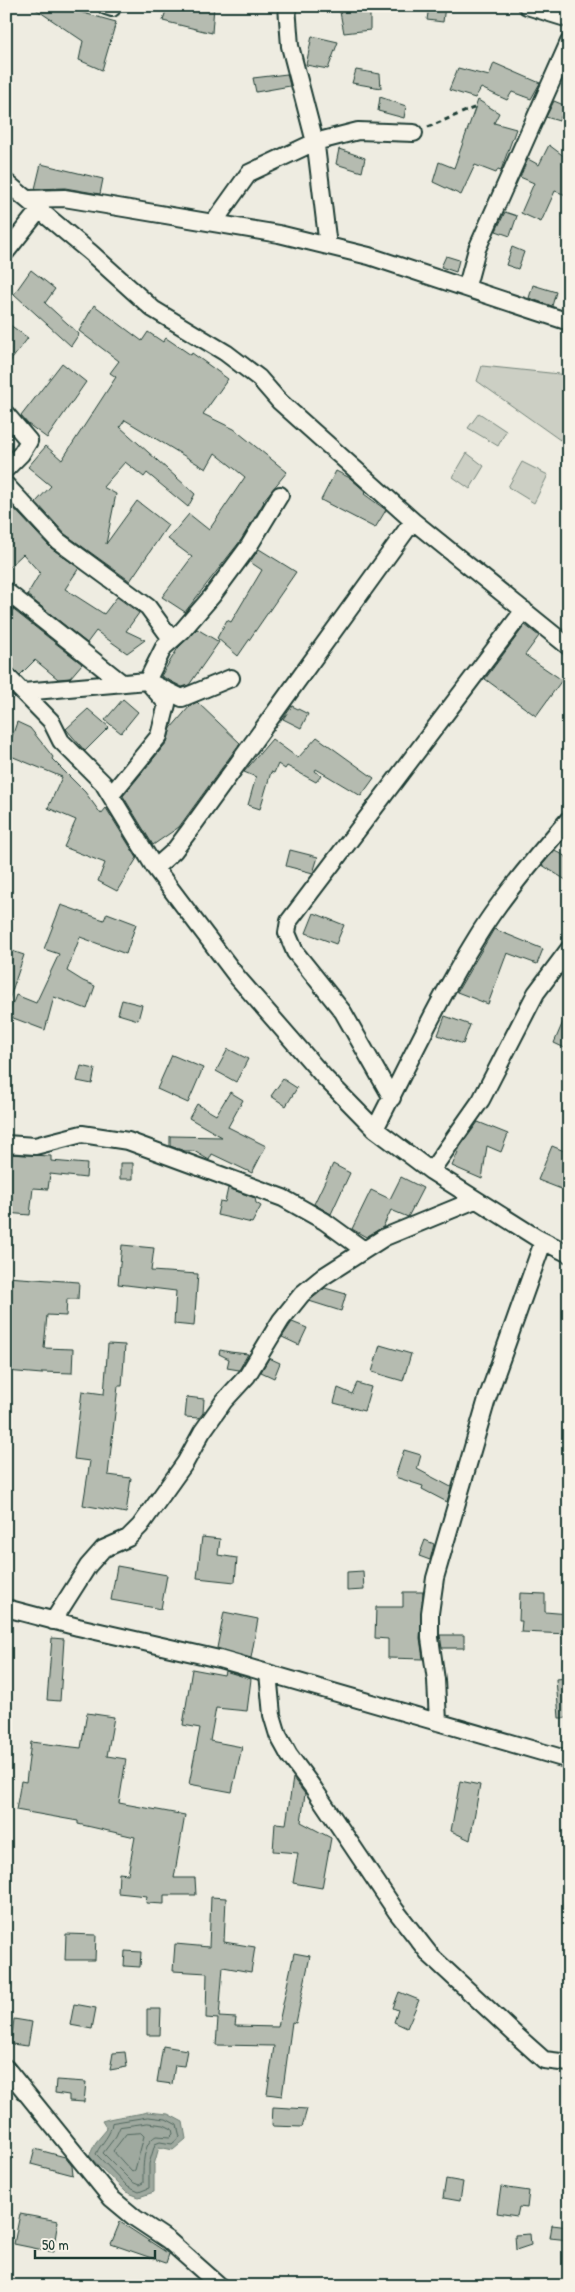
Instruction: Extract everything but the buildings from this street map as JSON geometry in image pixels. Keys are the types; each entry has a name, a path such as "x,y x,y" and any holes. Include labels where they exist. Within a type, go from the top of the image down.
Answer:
{"street":[{"path":"287,6 290,46 315,142 328,246"},
{"path":"527,6 569,19"},
{"path":"467,286 477,249 562,74 569,42"},
{"path":"214,222 249,173 315,142 358,131 414,133"},
{"path":"6,182 34,204 153,310 226,354 259,378 279,401 414,521 569,647"},
{"path":"6,252 34,204 64,198 214,222 279,234 328,246 467,286 569,322"},
{"path":"6,414 29,441 21,454 6,469"},
{"path":"6,485 58,542 148,607 172,640"},
{"path":"147,681 164,647 182,631 212,596 249,546 280,495"},
{"path":"155,868 174,851 189,831 414,521"},
{"path":"6,591 122,683"},
{"path":"392,1098 343,1012 294,952 287,933 290,921 524,610"},
{"path":"6,675 51,721 61,741 103,782 155,868 238,978 325,1078 375,1129 431,1172 543,1242 569,1254"},
{"path":"23,692 147,681 182,698 231,678"},
{"path":"110,795 159,736 166,704 147,681"},
{"path":"375,1129 478,935 540,852 569,819"},
{"path":"431,1172 481,1100 536,993 569,949"},
{"path":"6,1144 36,1146 82,1134 128,1141 283,1198 324,1221 364,1250"},
{"path":"53,1621 88,1566 103,1549 128,1538 140,1526 185,1463 202,1432 224,1401 247,1376 281,1320 302,1294 324,1276 385,1236 475,1200"},
{"path":"438,1722 436,1680 430,1638 430,1613 435,1578 487,1399 543,1242"},
{"path":"6,1608 53,1621 219,1658 569,1760"},
{"path":"268,1673 272,1716 278,1735 289,1755 314,1788 396,1911 431,1956 530,2048 544,2060 569,2063"},
{"path":"6,2068 111,2198 168,2240 220,2286"}],"path":[{"path":"414,133 476,107"}],"shaded area":[{"path":"482,366 569,375 569,425 560,440 477,381"},
{"path":"479,413 506,431 498,446 468,428"},
{"path":"467,453 484,466 470,489 453,477"},
{"path":"522,462 548,475 534,503 508,487"}],"water":[{"path":"147,2112 168,2114 183,2122 186,2139 173,2150 159,2147 154,2165 154,2192 139,2197 126,2192 89,2156 96,2142 107,2129 102,2121"}]}
